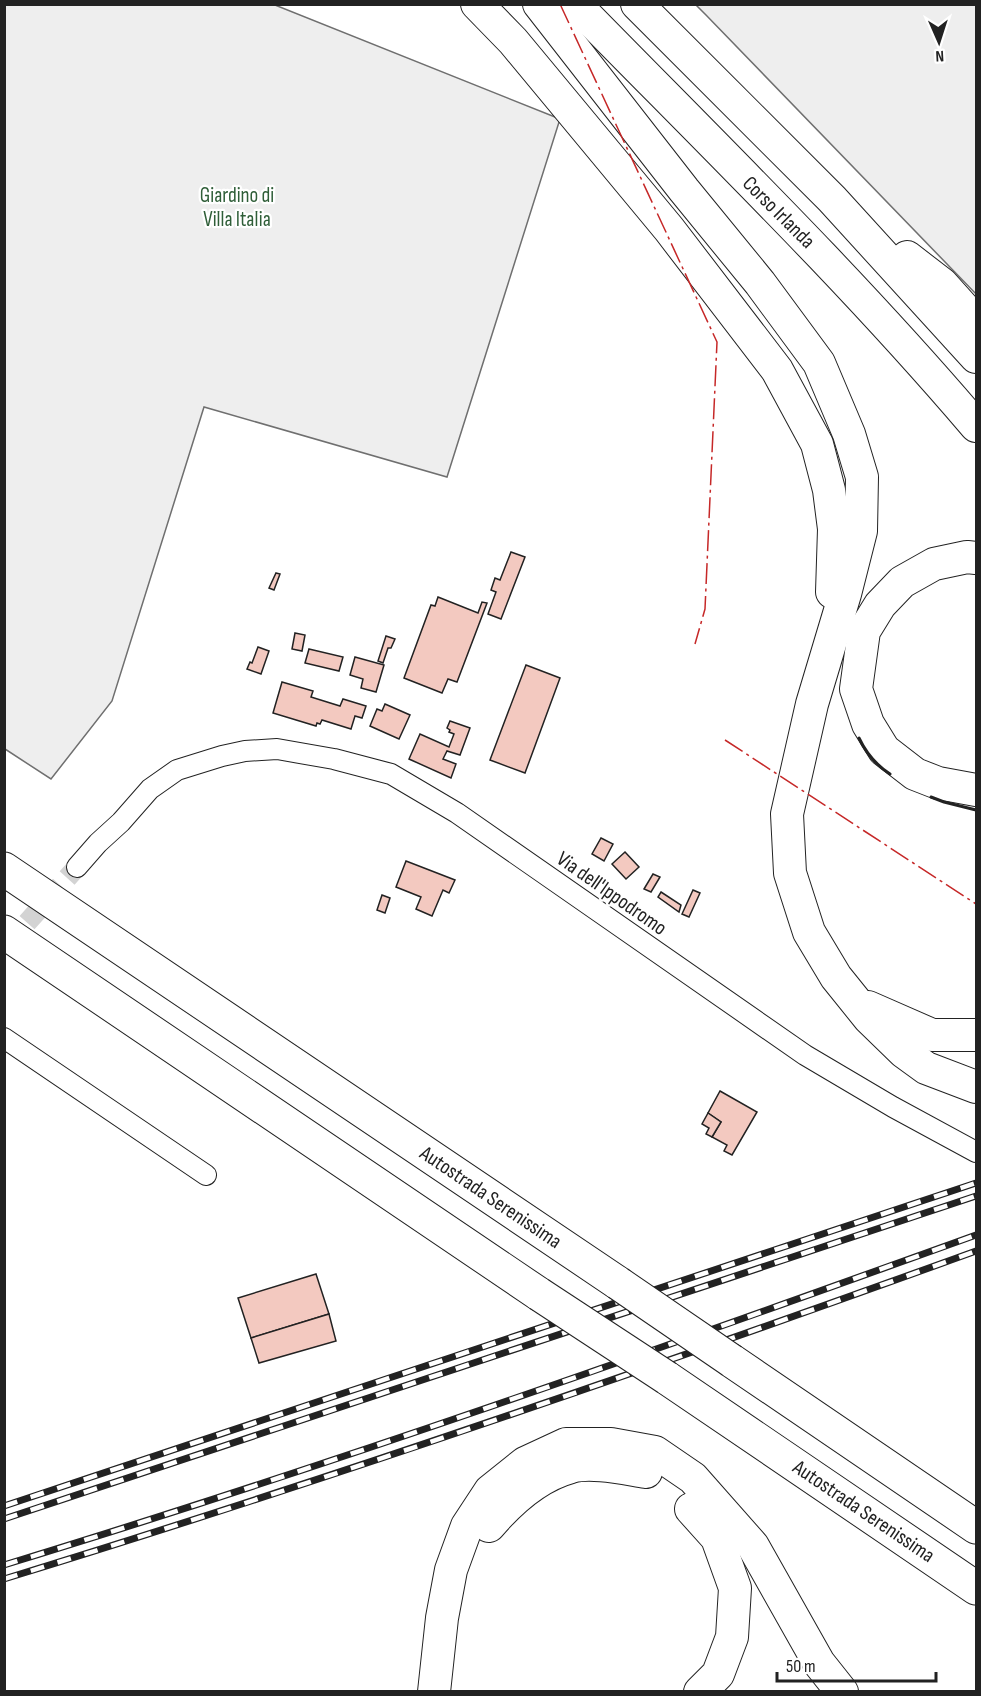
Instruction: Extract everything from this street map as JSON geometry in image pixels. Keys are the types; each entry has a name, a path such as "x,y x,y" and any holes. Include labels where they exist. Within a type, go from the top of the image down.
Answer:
{"highway":[{"path":"477,4 513,41 669,229 777,370 817,444 829,490 834,529 827,648"},
{"path":"539,4 684,190 760,283 819,363 849,434 862,477 861,531 812,704 787,814 790,873 809,932 836,977 876,1025 904,1052 926,1068 976,1087"},
{"name":"Corso Irlanda","path":"575,4 834,267 910,348 976,426"},
{"path":"637,4 832,199 976,357"},
{"path":"832,199 942,284 976,322"},
{"path":"972,557 934,564 902,582 880,606 864,631 856,689 868,724 884,750 915,774 938,783 975,789"},
{"name":"Autostrada Serenissima","path":"4,869 976,1527"},
{"name":"Autostrada Serenissima","path":"4,932 976,1588"},
{"path":"856,1001 932,1035 976,1035"},
{"path":"453,1692 448,1649 451,1570 467,1526 490,1491 525,1463 566,1444 611,1444 655,1452 693,1478 753,1546 819,1663 843,1692"},
{"path":"434,1692 483,1534 508,1504 539,1481 573,1466 611,1466 648,1473 673,1489 717,1538 735,1588 732,1637 718,1674 700,1692"}],"street":[{"name":"Via dell'Ippodromo","path":"77,867 121,822 140,813 177,784 198,763 245,751 277,749 334,759 391,774 456,813 805,1055 893,1107 976,1152"},
{"path":"4,1038 206,1175"}],"green space":[{"name":"Giardino di Villa Italia","path":"4,5 275,5 560,119 447,477 204,407 112,701 51,779 5,749"},
{"path":"696,5 976,5 976,294 706,15"}],"building":[{"path":"511,552 525,557 501,619 488,614 496,592 491,590 495,578 500,580"},
{"path":"276,573 280,574 274,590 269,588"},
{"path":"438,597 478,613 482,602 487,603 457,682 448,679 442,693 404,678 431,605 435,606"},
{"path":"295,633 305,635 302,651 292,649"},
{"path":"386,636 395,639 391,648 388,648 383,663 378,661"},
{"path":"258,647 269,651 261,674 247,669"},
{"path":"309,649 343,657 339,671 305,663"},
{"path":"355,657 384,665 376,692 361,688 363,679 350,675"},
{"path":"526,665 560,678 525,773 490,760"},
{"path":"282,682 313,691 311,697 340,706 343,699 366,706 362,718 355,716 351,729 322,720 316,726 273,713"},
{"path":"385,704 410,715 399,739 370,726 377,709 382,711"},
{"path":"450,721 470,728 460,755 447,751 443,759 456,764 451,778 409,759 420,734 449,747 454,734 447,728"},
{"path":"601,838 613,844 604,861 592,854"},
{"path":"625,852 639,867 626,879 612,864"},
{"path":"406,861 455,880 449,893 443,890 432,916 416,909 421,897 396,887"},
{"path":"653,874 660,877 651,892 644,889"},
{"path":"693,890 700,893 689,917 682,914"},
{"path":"661,892 681,905 679,912 658,897"},
{"path":"382,895 390,898 385,913 377,910"},
{"path":"720,1091 757,1112 732,1155 724,1151 727,1145 712,1137 721,1122 708,1113"},
{"path":"708,1113 721,1122 712,1137 706,1134 709,1128 702,1124"},
{"path":"316,1274 329,1314 251,1338 238,1298"},
{"path":"329,1314 336,1341 259,1363 251,1338"}],"tunnel":[{"path":"7,945 77,867"}],"railway":[{"path":"4,1506 976,1183"},
{"path":"4,1519 976,1196"},
{"path":"4,1565 249,1488 492,1406 976,1235"},
{"path":"4,1579 249,1502 492,1421 976,1251"}],"wall":[{"path":"859,738 872,758 890,774"},
{"path":"931,797 976,810"}],"power":[{"path":"560,4 717,342 705,609 695,644"},
{"path":"725,740 976,904"}]}
